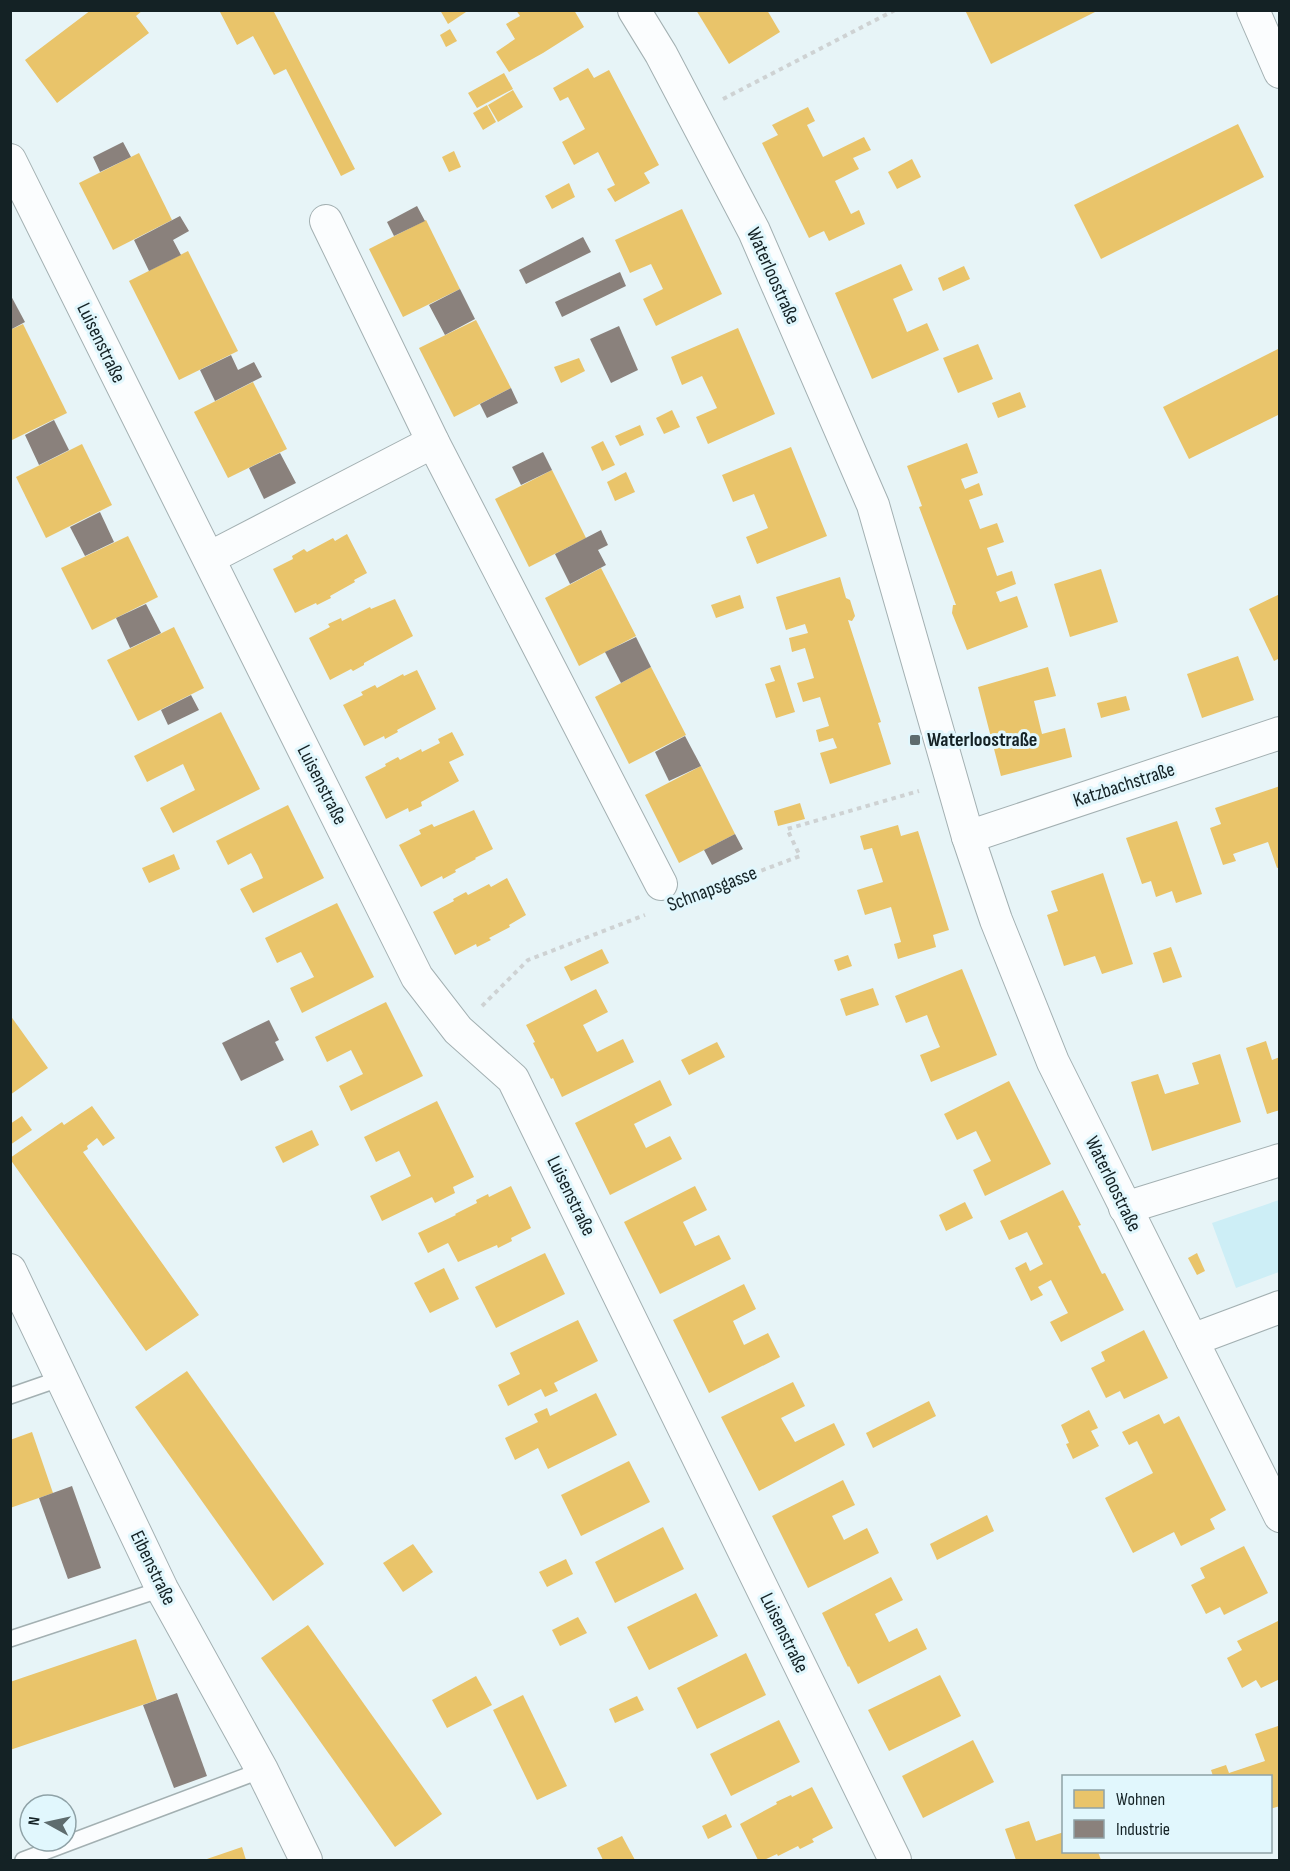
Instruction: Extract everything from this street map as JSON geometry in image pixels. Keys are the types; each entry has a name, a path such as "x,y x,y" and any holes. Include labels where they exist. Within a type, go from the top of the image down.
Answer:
{"street":[{"name":"Waterloostraße","path":"634,10 661,54 754,231 873,505 968,837 996,920 1053,1062 1280,1516"},
{"path":"1253,10 1280,72"},
{"name":"Luisenstraße","path":"10,160 417,977 458,1030 513,1079 895,1860"},
{"path":"326,221 434,442 661,884"},
{"path":"208,558 434,442"},
{"name":"Katzbachstraße","path":"968,837 1280,733"},
{"path":"1125,1209 1280,1160"},
{"name":"Eibenstraße","path":"10,1270 162,1589 262,1770 306,1860"},
{"path":"1192,1340 1280,1307"}],"lane":[{"path":"10,1396 62,1378"},
{"path":"10,1639 162,1589"},
{"path":"23,1860 262,1770"}],"path":[{"path":"693,115 895,10"},
{"name":"Schnapsgasse","path":"691,897 800,856 787,829 951,782"},
{"name":"Schnapsgasse","path":"458,1030 528,960 648,914"}],"shaded area":[{"path":"1279,1200 1279,1272 1236,1288 1212,1223"}],"building: Wohnen":[{"path":"91,10 143,10 136,16 149,33 57,103 25,60"},
{"path":"219,10 273,10 355,169 341,176 286,69 274,75 253,36 237,45"},
{"path":"440,10 469,10 448,24"},
{"path":"516,10 574,10 584,27 509,72 496,52 515,39 506,24 520,16"},
{"path":"696,10 767,10 780,32 729,64"},
{"path":"965,10 1099,10 991,64"},
{"path":"450,29 457,41 446,47 440,35"},
{"path":"588,68 594,78 609,70 659,165 644,173 650,183 615,202 607,189 615,185 598,152 574,165 562,142 585,129 568,97 560,101 553,88"},
{"path":"504,73 513,89 477,108 468,93"},
{"path":"513,90 523,107 498,122 488,105"},
{"path":"487,105 496,122 483,130 473,113"},
{"path":"808,107 815,121 807,125 823,157 864,137 871,150 853,158 859,169 835,181 851,214 859,210 865,224 829,241 824,231 809,238 762,143 778,135 772,125"},
{"path":"1238,124 1264,177 1101,259 1074,205"},
{"path":"454,151 461,167 449,172 442,157"},
{"path":"139,153 172,220 113,250 79,183"},
{"path":"912,159 921,177 897,189 888,172"},
{"path":"569,183 575,197 552,209 545,196"},
{"path":"682,209 722,294 656,326 643,299 663,289 651,264 630,273 615,240"},
{"path":"426,220 460,289 403,317 369,249"},
{"path":"188,251 238,351 179,380 129,281"},
{"path":"901,264 913,290 893,299 907,332 927,323 939,350 872,379 835,293"},
{"path":"964,266 970,279 943,291 938,278"},
{"path":"476,320 511,388 454,417 419,348"},
{"path":"23,324 67,413 10,441 10,330"},
{"path":"738,328 775,414 708,444 696,417 717,408 702,376 682,385 671,357"},
{"path":"978,344 993,379 958,393 943,358"},
{"path":"1280,348 1280,414 1189,459 1163,407"},
{"path":"579,358 585,371 561,383 554,367"},
{"path":"253,382 287,449 228,478 194,412"},
{"path":"1020,392 1026,407 998,418 992,403"},
{"path":"672,410 680,427 664,434 656,418"},
{"path":"640,425 644,435 620,446 615,436"},
{"path":"603,441 615,465 602,471 591,447"},
{"path":"967,443 978,473 961,479 965,489 979,483 983,495 969,500 980,529 997,523 1004,542 987,548 997,576 1012,571 1016,584 996,592 1000,602 1017,596 1028,627 967,650 952,613 953,605 956,605 919,507 922,506 907,466"},
{"path":"82,444 112,505 46,538 16,477"},
{"path":"791,447 827,536 757,564 746,537 768,528 754,494 733,502 722,475"},
{"path":"552,470 586,538 529,567 495,499"},
{"path":"626,472 635,492 615,501 607,482"},
{"path":"347,534 367,573 330,596 331,598 295,613 273,569 293,559 292,556 304,549 307,552 333,538 335,541"},
{"path":"128,536 158,597 92,630 61,568"},
{"path":"601,568 636,636 579,666 545,598"},
{"path":"1101,569 1118,622 1070,637 1054,584"},
{"path":"840,577 846,598 850,600 855,616 852,621 848,620 881,722 878,723 891,764 830,784 820,753 837,748 833,738 819,742 816,730 829,726 820,697 803,702 797,683 814,678 805,648 792,652 789,638 808,633 805,624 786,630 776,597"},
{"path":"1280,594 1280,658 1274,661 1249,609"},
{"path":"740,595 744,608 716,618 711,605"},
{"path":"395,599 413,636 353,671 351,669 330,680 309,638 330,627 328,624 341,618 342,621 370,607 371,609"},
{"path":"174,627 204,688 138,721 107,660"},
{"path":"1238,656 1254,700 1202,718 1187,674"},
{"path":"780,665 795,712 776,718 765,684 775,681 770,668"},
{"path":"651,667 686,735 629,764 595,697"},
{"path":"1048,667 1056,696 1034,701 1042,734 1065,728 1072,757 1001,776 978,687"},
{"path":"417,670 436,709 385,739 384,736 364,746 343,705 363,695 361,692 375,685 377,688 403,674 404,676"},
{"path":"1126,696 1130,710 1101,718 1097,703"},
{"path":"221,712 260,789 173,833 160,808 195,790 183,764 147,782 134,756"},
{"path":"452,732 464,755 449,762 459,781 421,802 422,806 409,812 408,808 386,819 365,777 398,757 400,760 421,749 422,752 440,743 438,739"},
{"path":"701,766 735,834 679,863 645,795"},
{"path":"1280,786 1280,867 1277,868 1268,842 1233,854 1236,861 1223,865 1210,828 1221,824 1215,808"},
{"path":"800,803 805,819 778,826 774,811"},
{"path":"288,805 324,878 253,913 240,889 263,878 258,866 251,853 228,865 216,841"},
{"path":"474,810 493,849 443,879 442,876 421,887 399,845 421,834 419,830 432,824 434,827"},
{"path":"1177,821 1202,894 1176,903 1172,891 1156,897 1151,881 1142,884 1126,838"},
{"path":"898,825 901,836 918,831 949,930 933,935 936,947 898,959 894,944 901,942 891,907 865,915 857,890 883,882 872,848 864,850 860,836"},
{"path":"174,854 180,869 149,883 142,868"},
{"path":"1103,873 1133,964 1102,974 1095,956 1064,966 1047,915 1058,911 1051,891"},
{"path":"507,878 526,915 489,938 491,940 477,947 476,944 455,955 433,912 466,892 468,895 489,884 491,887"},
{"path":"337,903 374,977 302,1013 290,988 314,977 301,952 277,963 265,938"},
{"path":"1171,947 1182,977 1163,983 1153,953"},
{"path":"602,949 609,963 571,981 564,967"},
{"path":"848,955 852,966 838,971 834,960"},
{"path":"962,969 997,1055 931,1082 920,1055 940,1047 927,1015 906,1023 895,996"},
{"path":"873,988 879,1005 846,1016 840,999"},
{"path":"596,989 608,1012 583,1025 597,1052 623,1039 634,1062 562,1097 526,1025"},
{"path":"386,1002 423,1076 351,1111 339,1086 363,1074 351,1050 327,1062 315,1037"},
{"path":"10,1015 48,1068 10,1095"},
{"path":"1266,1041 1272,1060 1280,1057 1280,1110 1267,1114 1246,1048"},
{"path":"717,1042 725,1057 689,1075 681,1060"},
{"path":"1220,1054 1241,1122 1152,1151 1131,1082 1158,1074 1165,1094 1199,1084 1192,1063"},
{"path":"660,1080 672,1105 634,1124 646,1148 670,1136 682,1159 610,1195 575,1123"},
{"path":"1009,1081 1051,1164 985,1196 973,1170 991,1161 976,1131 957,1140 944,1114"},
{"path":"437,1101 474,1177 453,1187 455,1193 435,1203 432,1197 382,1221 370,1196 411,1176 399,1151 376,1162 364,1137"},
{"path":"92,1106 115,1138 103,1146 97,1138 83,1152 199,1315 146,1351 10,1159 62,1122 64,1125"},
{"path":"22,1116 32,1130 10,1145 10,1124"},
{"path":"312,1130 319,1145 283,1163 275,1147"},
{"path":"511,1186 531,1228 511,1238 512,1241 498,1248 497,1245 458,1262 448,1243 428,1253 418,1233 456,1215 477,1203 476,1200 488,1194 489,1197"},
{"path":"695,1186 707,1210 683,1222 695,1246 719,1235 731,1259 660,1294 624,1222"},
{"path":"1063,1190 1102,1274 1105,1273 1124,1310 1061,1342 1050,1322 1068,1313 1051,1280 1038,1287 1043,1295 1031,1301 1015,1268 1026,1262 1030,1271 1043,1264 1027,1232 1009,1240 1000,1221"},
{"path":"965,1202 973,1218 946,1231 939,1215"},
{"path":"545,1253 565,1294 496,1328 475,1287"},
{"path":"1197,1253 1205,1271 1197,1275 1188,1258"},
{"path":"444,1268 459,1299 430,1313 414,1283"},
{"path":"744,1284 756,1309 733,1321 744,1345 768,1333 780,1357 709,1393 673,1320"},
{"path":"578,1320 598,1361 554,1383 558,1391 545,1397 541,1389 508,1406 498,1385 520,1374 510,1353"},
{"path":"1144,1330 1168,1378 1124,1399 1120,1391 1106,1398 1091,1368 1105,1361 1101,1352"},
{"path":"187,1371 324,1564 273,1601 135,1407"},
{"path":"793,1382 805,1406 781,1418 795,1442 834,1423 845,1445 759,1491 721,1417"},
{"path":"596,1393 617,1435 548,1469 538,1448 515,1460 505,1438 538,1422 534,1414 547,1408 550,1416"},
{"path":"929,1401 936,1416 873,1448 866,1433"},
{"path":"1089,1410 1098,1428 1091,1431 1099,1446 1073,1459 1061,1425"},
{"path":"1159,1414 1164,1424 1179,1416 1226,1510 1210,1519 1215,1529 1181,1546 1174,1532 1133,1553 1105,1498 1153,1473 1137,1441 1129,1445 1122,1432"},
{"path":"32,1432 53,1493 10,1508 10,1440"},
{"path":"629,1461 650,1502 581,1536 561,1495"},
{"path":"843,1480 855,1505 832,1516 844,1540 867,1528 879,1553 808,1588 772,1516"},
{"path":"987,1515 994,1531 937,1560 930,1544"},
{"path":"663,1527 684,1569 615,1603 595,1562"},
{"path":"413,1544 433,1572 403,1592 383,1563"},
{"path":"1244,1546 1268,1593 1224,1615 1220,1607 1206,1614 1191,1585 1205,1578 1200,1568"},
{"path":"566,1559 573,1574 547,1587 539,1572"},
{"path":"891,1577 903,1600 875,1614 889,1642 917,1628 927,1649 858,1684 822,1613"},
{"path":"696,1593 718,1636 649,1670 627,1627"},
{"path":"578,1617 587,1633 560,1646 552,1630"},
{"path":"1280,1620 1280,1679 1261,1688 1256,1680 1242,1688 1227,1658 1242,1650 1237,1641"},
{"path":"308,1625 442,1814 395,1847 261,1658"},
{"path":"136,1639 157,1700 10,1750 10,1682"},
{"path":"746,1653 766,1695 697,1729 677,1688"},
{"path":"940,1675 961,1716 889,1751 868,1710"},
{"path":"476,1676 492,1705 447,1728 432,1700"},
{"path":"523,1695 567,1786 537,1800 493,1710"},
{"path":"637,1696 644,1710 615,1723 609,1709"},
{"path":"779,1720 800,1762 731,1796 710,1754"},
{"path":"1278,1726 1280,1806 1272,1808 1272,1775 1213,1775 1211,1770 1226,1765 1229,1773 1265,1761 1255,1734"},
{"path":"973,1740 994,1782 923,1818 902,1776"},
{"path":"812,1787 833,1828 812,1839 814,1842 800,1849 798,1846 778,1856 777,1854 764,1860 758,1860 740,1824 777,1804 776,1802"},
{"path":"726,1814 732,1827 708,1839 702,1826"},
{"path":"1029,1821 1036,1841 1062,1833 1062,1853 1098,1853 1101,1860 1016,1860 1005,1829"},
{"path":"622,1836 635,1860 603,1860 597,1848"},
{"path":"242,1847 246,1860 204,1860"}],"building: Industrie":[{"path":"123,142 131,157 100,172 93,157"},
{"path":"417,206 425,221 394,236 387,222"},
{"path":"180,216 189,231 173,240 181,255 149,271 134,240"},
{"path":"583,237 591,252 526,284 519,270"},
{"path":"620,272 626,286 562,317 555,302"},
{"path":"460,289 475,319 445,335 429,305"},
{"path":"10,294 25,322 10,330"},
{"path":"619,326 638,370 611,383 590,339"},
{"path":"231,355 238,370 254,362 262,377 215,401 200,370"},
{"path":"511,388 518,403 487,418 480,404"},
{"path":"54,420 69,450 39,465 25,435"},
{"path":"543,452 552,470 521,485 512,467"},
{"path":"280,453 296,483 264,499 249,468"},
{"path":"100,512 114,542 85,556 70,527"},
{"path":"601,530 608,545 598,550 606,565 570,584 555,554"},
{"path":"146,604 161,633 130,648 116,618"},
{"path":"636,637 651,667 621,683 605,652"},
{"path":"191,695 199,710 168,725 161,710"},
{"path":"685,736 701,766 669,781 655,752"},
{"path":"735,834 743,849 712,865 704,850"},
{"path":"269,1020 279,1040 275,1042 284,1060 241,1081 222,1043"},
{"path":"72,1486 101,1568 68,1579 39,1498"},
{"path":"177,1693 207,1776 174,1788 143,1705"}],"place":[{"name":"Waterloostraße","path":"915,740"}]}
